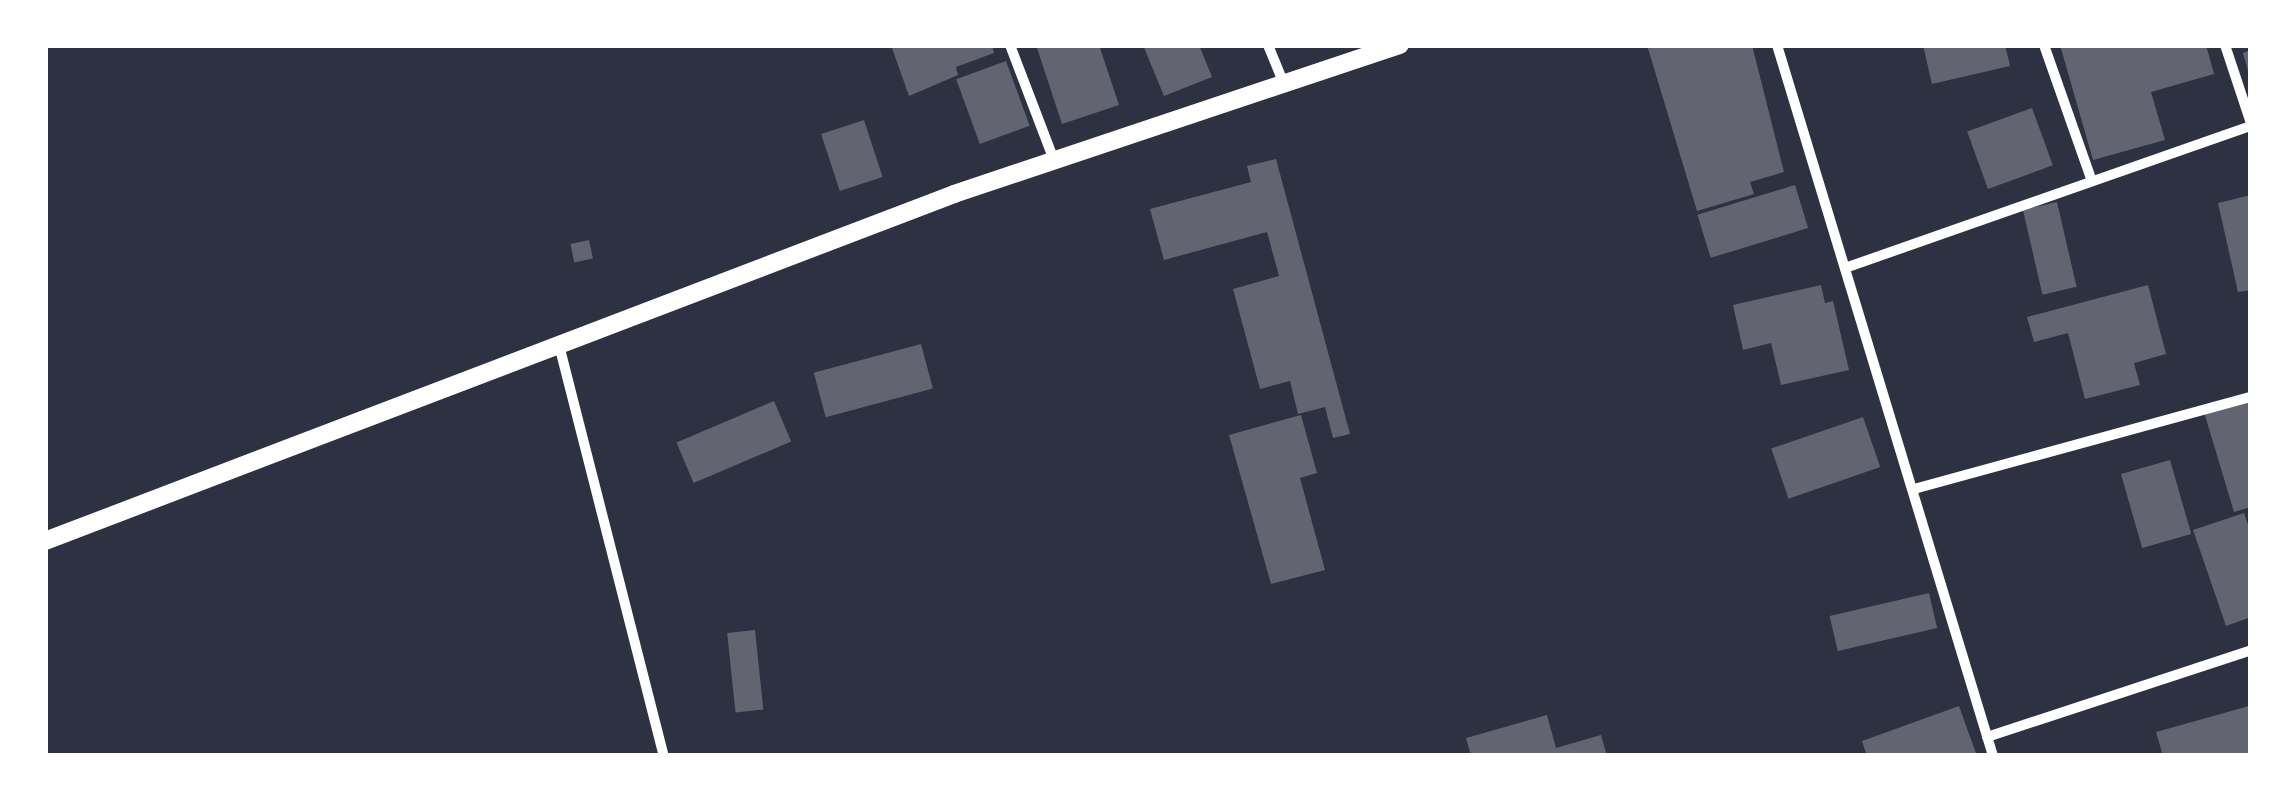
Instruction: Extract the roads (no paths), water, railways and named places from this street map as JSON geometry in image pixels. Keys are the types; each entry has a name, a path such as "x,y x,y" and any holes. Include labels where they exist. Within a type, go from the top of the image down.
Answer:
{"street":[{"path":"1010,45 1054,160"},
{"path":"1268,45 1284,84"},
{"path":"45,541 1054,160 1400,45"},
{"path":"1777,45 1992,756"},
{"path":"2044,45 2092,181"},
{"path":"1845,268 2251,124 2225,45"},
{"path":"559,345 664,756"},
{"path":"1914,489 2251,397"},
{"path":"1987,736 2251,650"}]}
